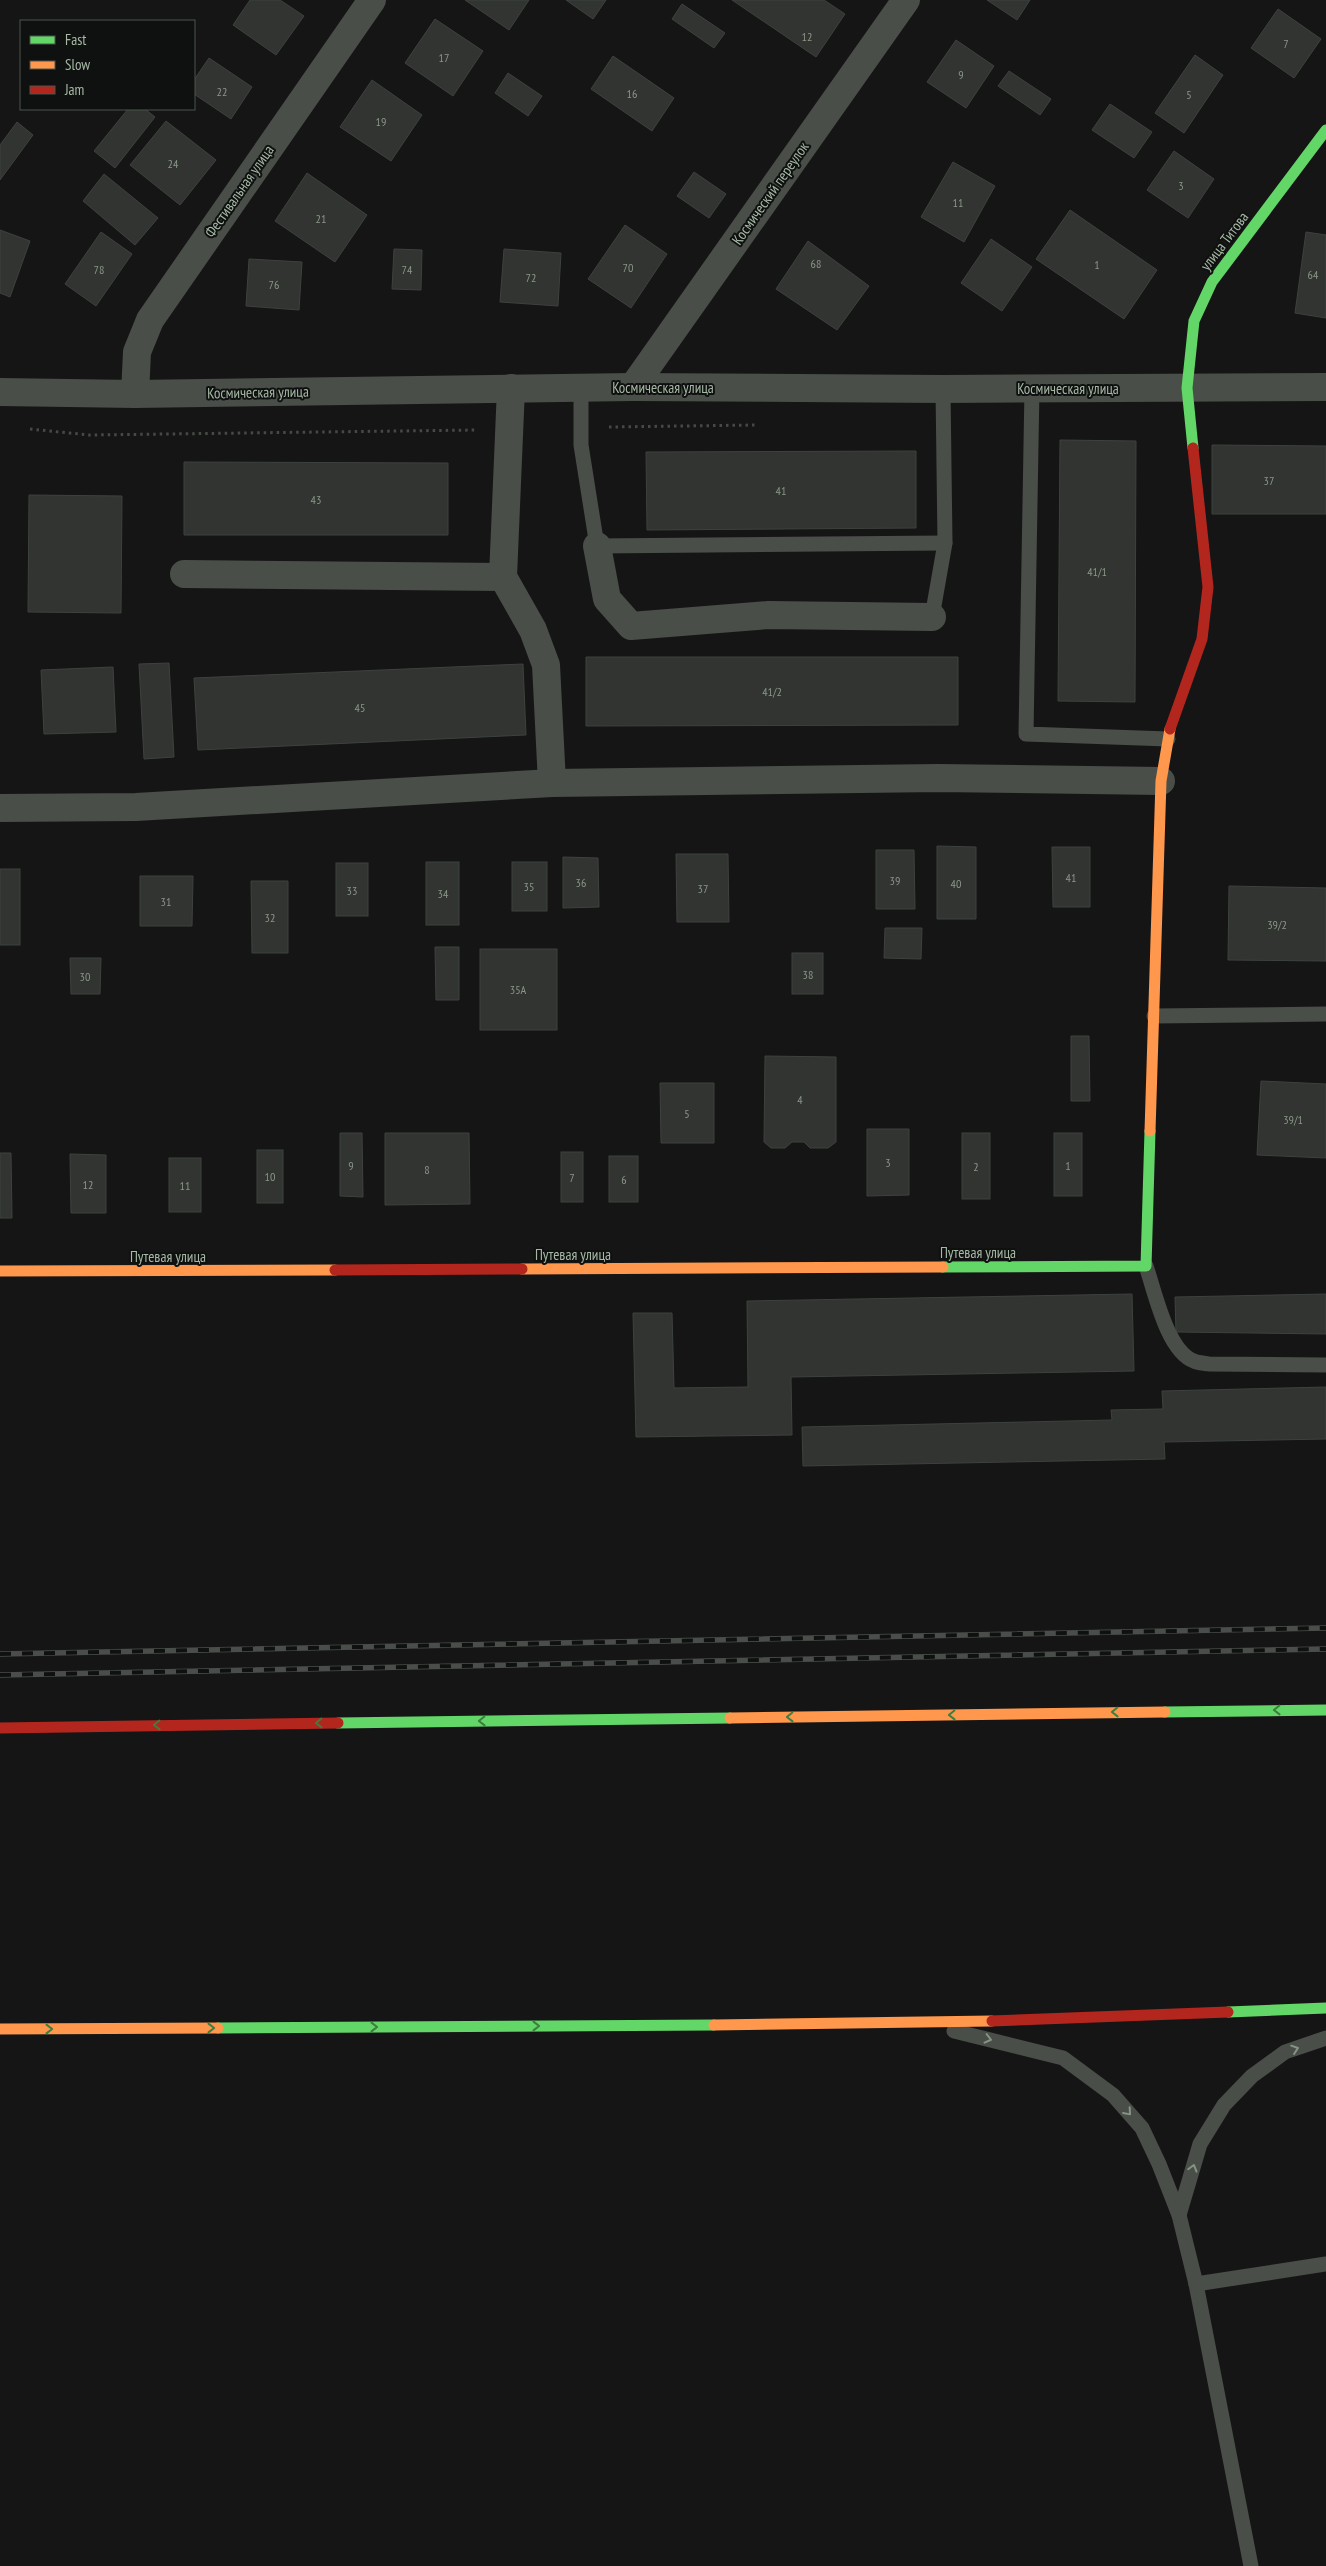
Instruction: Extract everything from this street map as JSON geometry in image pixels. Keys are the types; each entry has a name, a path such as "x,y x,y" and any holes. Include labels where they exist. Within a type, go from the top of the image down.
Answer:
{"main road":[{"name":"улица Титова","path":"1146,1266 1161,781 1170,728 1202,639 1208,587 1187,388 1194,321 1212,282 1326,130"},
{"name":"Путевая улица","path":"0,1271 1146,1266"},
{"path":"0,1728 1326,1710"},
{"path":"0,2029 923,2024 1326,2008"}],"street":[{"name":"Фестивальная улица","path":"135,394 138,352 150,320 372,0"},
{"name":"Космический переулок","path":"633,387 906,0"},
{"name":"Космическая улица","path":"0,392 135,394 633,387 943,389 1326,387"},
{"path":"511,388 503,577 533,630 546,665 552,782"},
{"path":"597,546 607,599 631,626 770,615 932,617"},
{"path":"184,574 503,577"},
{"path":"0,808 136,807 552,782 938,778 1161,781"}],"lane":[{"path":"581,388 581,445 597,546 944,543"},
{"path":"1032,388 1026,734 1168,739"},
{"path":"932,617 944,543 943,389"},
{"path":"1154,1016 1326,1014"},
{"path":"1146,1266 1170,1336 1179,1351 1192,1361 1209,1364 1326,1365"},
{"path":"923,2024 1063,2058 1113,2095 1142,2128 1159,2164 1179,2215 1196,2284 1251,2566"},
{"path":"1179,2215 1200,2144 1224,2105 1252,2076 1286,2052 1326,2038"},
{"path":"1196,2284 1326,2264"}],"path":[{"path":"581,428 759,425"},
{"path":"20,428 89,435 509,429"}],"building":[{"path":"250,0 280,0 304,16 276,55 233,25"},
{"path":"465,0 529,0 509,30"},
{"path":"566,0 606,0 593,19"},
{"path":"732,0 824,0 845,14 816,57"},
{"path":"987,0 1030,0 1017,20"},
{"path":"682,4 725,33 714,48 672,19"},
{"path":"1278,9 1321,39 1294,78 1251,48"},
{"path":"435,19 483,51 453,96 405,63"},
{"path":"956,40 994,66 966,108 927,82"},
{"path":"1195,55 1223,75 1184,133 1155,113"},
{"path":"613,56 674,98 652,131 591,89"},
{"path":"209,58 252,87 231,119 195,95 195,79"},
{"path":"1009,71 1051,99 1040,115 998,86"},
{"path":"508,73 542,96 528,116 495,93"},
{"path":"372,80 422,115 391,161 340,127"},
{"path":"1110,104 1152,132 1134,158 1092,130"},
{"path":"127,110 146,110 155,117 115,168 94,151"},
{"path":"166,121 216,160 180,205 130,165"},
{"path":"17,122 33,135 0,180 0,145"},
{"path":"1174,151 1214,179 1188,218 1147,190"},
{"path":"953,162 995,186 964,242 921,217"},
{"path":"694,172 726,194 709,218 677,196"},
{"path":"307,173 367,215 335,262 275,221"},
{"path":"104,174 158,218 135,245 83,201"},
{"path":"1070,210 1157,270 1124,319 1036,259"},
{"path":"625,225 667,254 631,308 588,279"},
{"path":"0,230 30,241 10,297 0,293"},
{"path":"101,232 132,254 96,306 65,284"},
{"path":"1306,232 1326,235 1326,318 1295,313"},
{"path":"991,239 1032,267 1002,311 961,283"},
{"path":"808,241 869,286 837,330 776,289"},
{"path":"394,249 422,250 421,290 392,289"},
{"path":"504,249 561,253 558,306 500,302"},
{"path":"249,259 302,262 299,310 246,306"},
{"path":"1060,440 1136,441 1135,702 1058,701"},
{"path":"1212,445 1326,446 1326,514 1212,514"},
{"path":"916,451 916,528 647,530 646,452"},
{"path":"184,462 448,463 448,535 184,535"},
{"path":"29,495 122,496 121,613 28,612"},
{"path":"586,657 958,657 958,725 586,726"},
{"path":"169,663 174,757 144,759 139,664"},
{"path":"523,664 526,735 198,750 194,678"},
{"path":"113,667 116,732 44,734 41,670"},
{"path":"937,846 976,847 976,919 937,919"},
{"path":"1052,847 1090,847 1090,907 1053,907"},
{"path":"876,850 914,850 915,909 876,909"},
{"path":"676,854 728,854 729,922 677,922"},
{"path":"563,857 598,858 599,907 563,908"},
{"path":"426,862 459,862 459,925 426,925"},
{"path":"512,862 547,862 547,911 512,911"},
{"path":"336,863 368,863 368,916 336,916"},
{"path":"0,869 20,869 20,945 0,945"},
{"path":"140,876 193,876 192,926 140,926"},
{"path":"251,881 288,881 288,953 252,953"},
{"path":"1229,886 1326,888 1326,961 1228,960"},
{"path":"885,928 922,928 921,959 884,958"},
{"path":"435,947 459,947 459,1000 436,1000"},
{"path":"480,949 557,949 557,1030 480,1030"},
{"path":"792,953 823,953 823,994 792,994"},
{"path":"70,958 101,958 100,994 71,994"},
{"path":"1071,1036 1089,1036 1090,1101 1071,1101"},
{"path":"765,1056 836,1057 836,1142 828,1148 810,1148 804,1142 792,1142 785,1148 771,1148 764,1142"},
{"path":"1261,1081 1326,1084 1326,1158 1257,1155"},
{"path":"660,1083 714,1083 714,1143 661,1143"},
{"path":"867,1129 909,1129 909,1195 867,1196"},
{"path":"340,1133 362,1133 363,1197 340,1196"},
{"path":"385,1133 469,1133 470,1204 385,1205"},
{"path":"962,1133 990,1133 990,1199 962,1199"},
{"path":"1054,1133 1082,1133 1082,1196 1054,1196"},
{"path":"257,1150 283,1150 283,1203 257,1203"},
{"path":"561,1152 583,1152 583,1202 561,1202"},
{"path":"0,1153 11,1153 12,1218 0,1218"},
{"path":"70,1154 106,1155 106,1213 71,1213"},
{"path":"609,1156 638,1156 638,1202 609,1202"},
{"path":"169,1158 201,1158 201,1212 169,1212"},
{"path":"1132,1294 1134,1371 791,1377 792,1435 636,1437 633,1313 672,1313 674,1388 748,1387 747,1301"},
{"path":"1326,1294 1326,1334 1176,1332 1175,1297"},
{"path":"1326,1387 1326,1439 1164,1442 1165,1459 803,1466 802,1427 1112,1420 1111,1410 1163,1409 1162,1391"}],"railway":[{"path":"0,1654 1326,1628"},
{"path":"0,1675 1326,1649"}],"traffic: fast":[{"path":"1193,448 1187,388 1194,321 1212,282 1326,130"},
{"path":"943,1267 1146,1266 1150,1131"},
{"path":"1165,1712 1326,1710"},
{"path":"338,1723 730,1718"},
{"path":"1228,2012 1326,2008"},
{"path":"218,2028 714,2025"}],"traffic: slow":[{"path":"1150,1131 1161,781 1170,729"},
{"path":"522,1269 943,1267"},
{"path":"0,1271 335,1270"},
{"path":"730,1718 1165,1712"},
{"path":"714,2025 992,2021"},
{"path":"0,2029 218,2028"}],"traffic: jam":[{"path":"1170,729 1202,639 1208,587 1193,448"},
{"path":"335,1270 522,1269"},
{"path":"0,1728 338,1723"},
{"path":"992,2021 1228,2012"}]}
